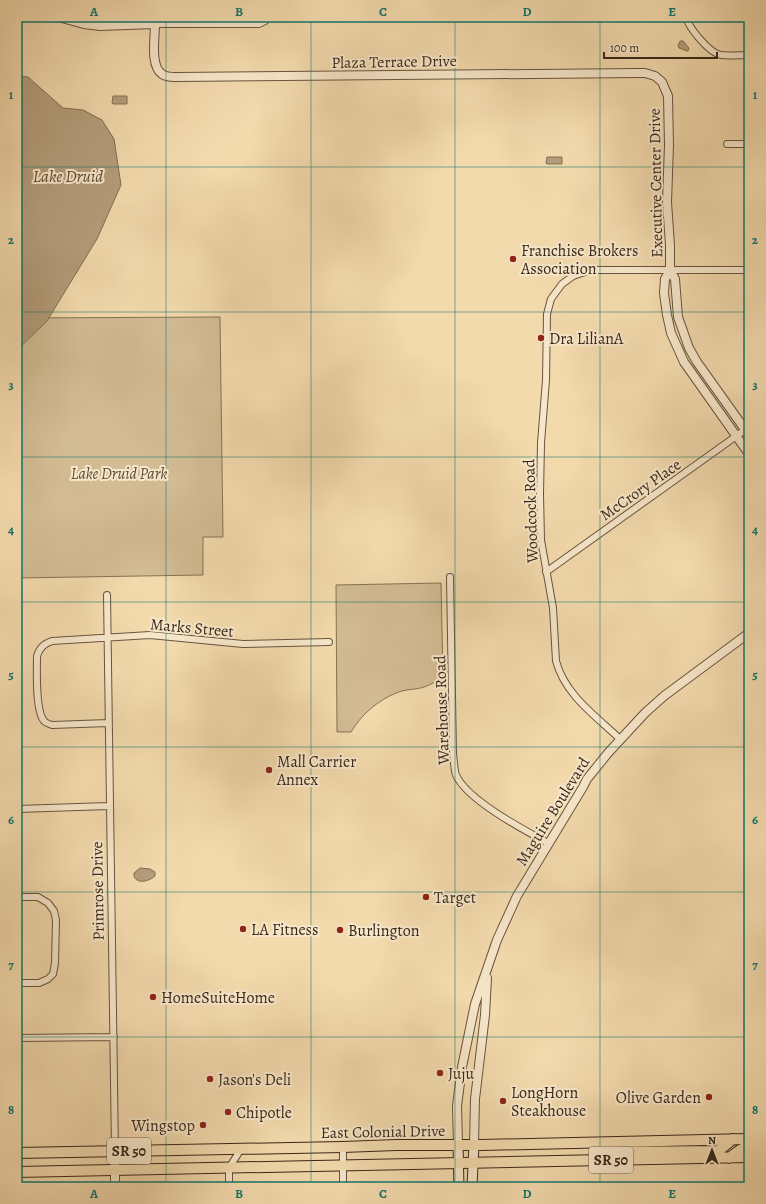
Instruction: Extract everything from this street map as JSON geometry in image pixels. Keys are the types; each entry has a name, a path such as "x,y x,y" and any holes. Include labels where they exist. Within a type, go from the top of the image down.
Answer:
{"highway":[{"path":"612,1160 623,1152 718,1150 733,1139"},
{"name":"East Colonial Drive","path":"17,1153 749,1139"},
{"path":"729,1158 740,1150 749,1147"},
{"name":"East Colonial Drive","path":"17,1172 749,1157"}],"main road":[{"name":"Maguire Boulevard","path":"458,1144 459,1187"},
{"name":"Maguire Boulevard","path":"472,1187 474,1144"}],"street":[{"path":"58,17 84,24 100,26 143,21 155,24 259,24 265,21 268,17"},
{"path":"686,17 691,28 712,50 719,55 749,55"},
{"name":"Plaza Terrace Drive","path":"155,24 155,61 157,69 166,76 230,77 645,73 655,76 662,82 668,96"},
{"name":"Executive Center Drive","path":"668,96 669,145 667,202 670,270 676,282 676,307 689,348 697,362 748,430"},
{"path":"727,144 749,144"},
{"name":"Woodcock Road","path":"620,739 579,701 567,686 556,661 553,608 541,540 540,443 546,372 547,319 552,299 562,284 573,276 592,270 670,270"},
{"path":"670,270 749,270"},
{"name":"Executive Center Drive","path":"670,270 664,279 665,299 668,321 676,346 690,371 749,454"},
{"name":"McCrory Place","path":"546,572 736,436 748,430"},
{"name":"Warehouse Road","path":"450,577 453,754 456,775 466,790 484,804 548,843"},
{"name":"Primrose Drive","path":"107,595 115,1187"},
{"name":"Maguire Boulevard","path":"458,1144 457,1106 462,1067 475,1004 497,940 517,896 587,778 620,739 664,696 749,633"},
{"name":"Marks Street","path":"108,723 52,725 45,722 40,714 38,706 37,656 39,649 45,643 52,641 150,635 243,644 330,642"},
{"path":"17,808 109,806"},
{"path":"17,897 38,897 48,903 54,912 56,920 55,963 53,974 48,979 39,983 17,984"},
{"name":"Maguire Boulevard","path":"474,1144 475,1099 484,1015 487,967"},
{"path":"17,1038 114,1037"},
{"path":"342,1147 343,1187"},
{"path":"229,1187 229,1168 241,1149"}],"green space":[{"path":"694,17 717,17 717,20 694,20"},
{"name":"Lake Druid Park","path":"220,317 223,537 203,537 203,575 17,578 17,318"},
{"path":"441,583 443,677 424,687 406,690 389,696 370,709 351,732 337,732 336,585"}],"water":[{"path":"680,41 683,41 689,48 688,51 679,48 678,46"},
{"name":"Lake Druid","path":"17,76 28,77 63,108 83,110 102,120 114,139 121,185 97,239 47,321 17,350"},
{"path":"113,96 127,96 127,104 113,104"},
{"path":"547,157 562,157 562,164 547,164"},
{"path":"140,868 150,869 155,872 155,876 149,880 139,881 134,877 134,873"}],"place":[{"name":"Franchise Brokers Association","path":"513,259"},
{"name":"Dra LilianA","path":"541,338"},
{"name":"Mall Carrier Annex","path":"269,770"},
{"name":"Target","path":"426,897"},
{"name":"LA Fitness","path":"243,929"},
{"name":"Burlington","path":"340,930"},
{"name":"HomeSuiteHome","path":"153,997"},
{"name":"Juju","path":"440,1073"},
{"name":"Jason's Deli","path":"210,1079"},
{"name":"Olive Garden","path":"709,1097"},
{"name":"LongHorn Steakhouse","path":"503,1101"},
{"name":"Chipotle","path":"228,1112"},
{"name":"Wingstop","path":"203,1125"}]}
